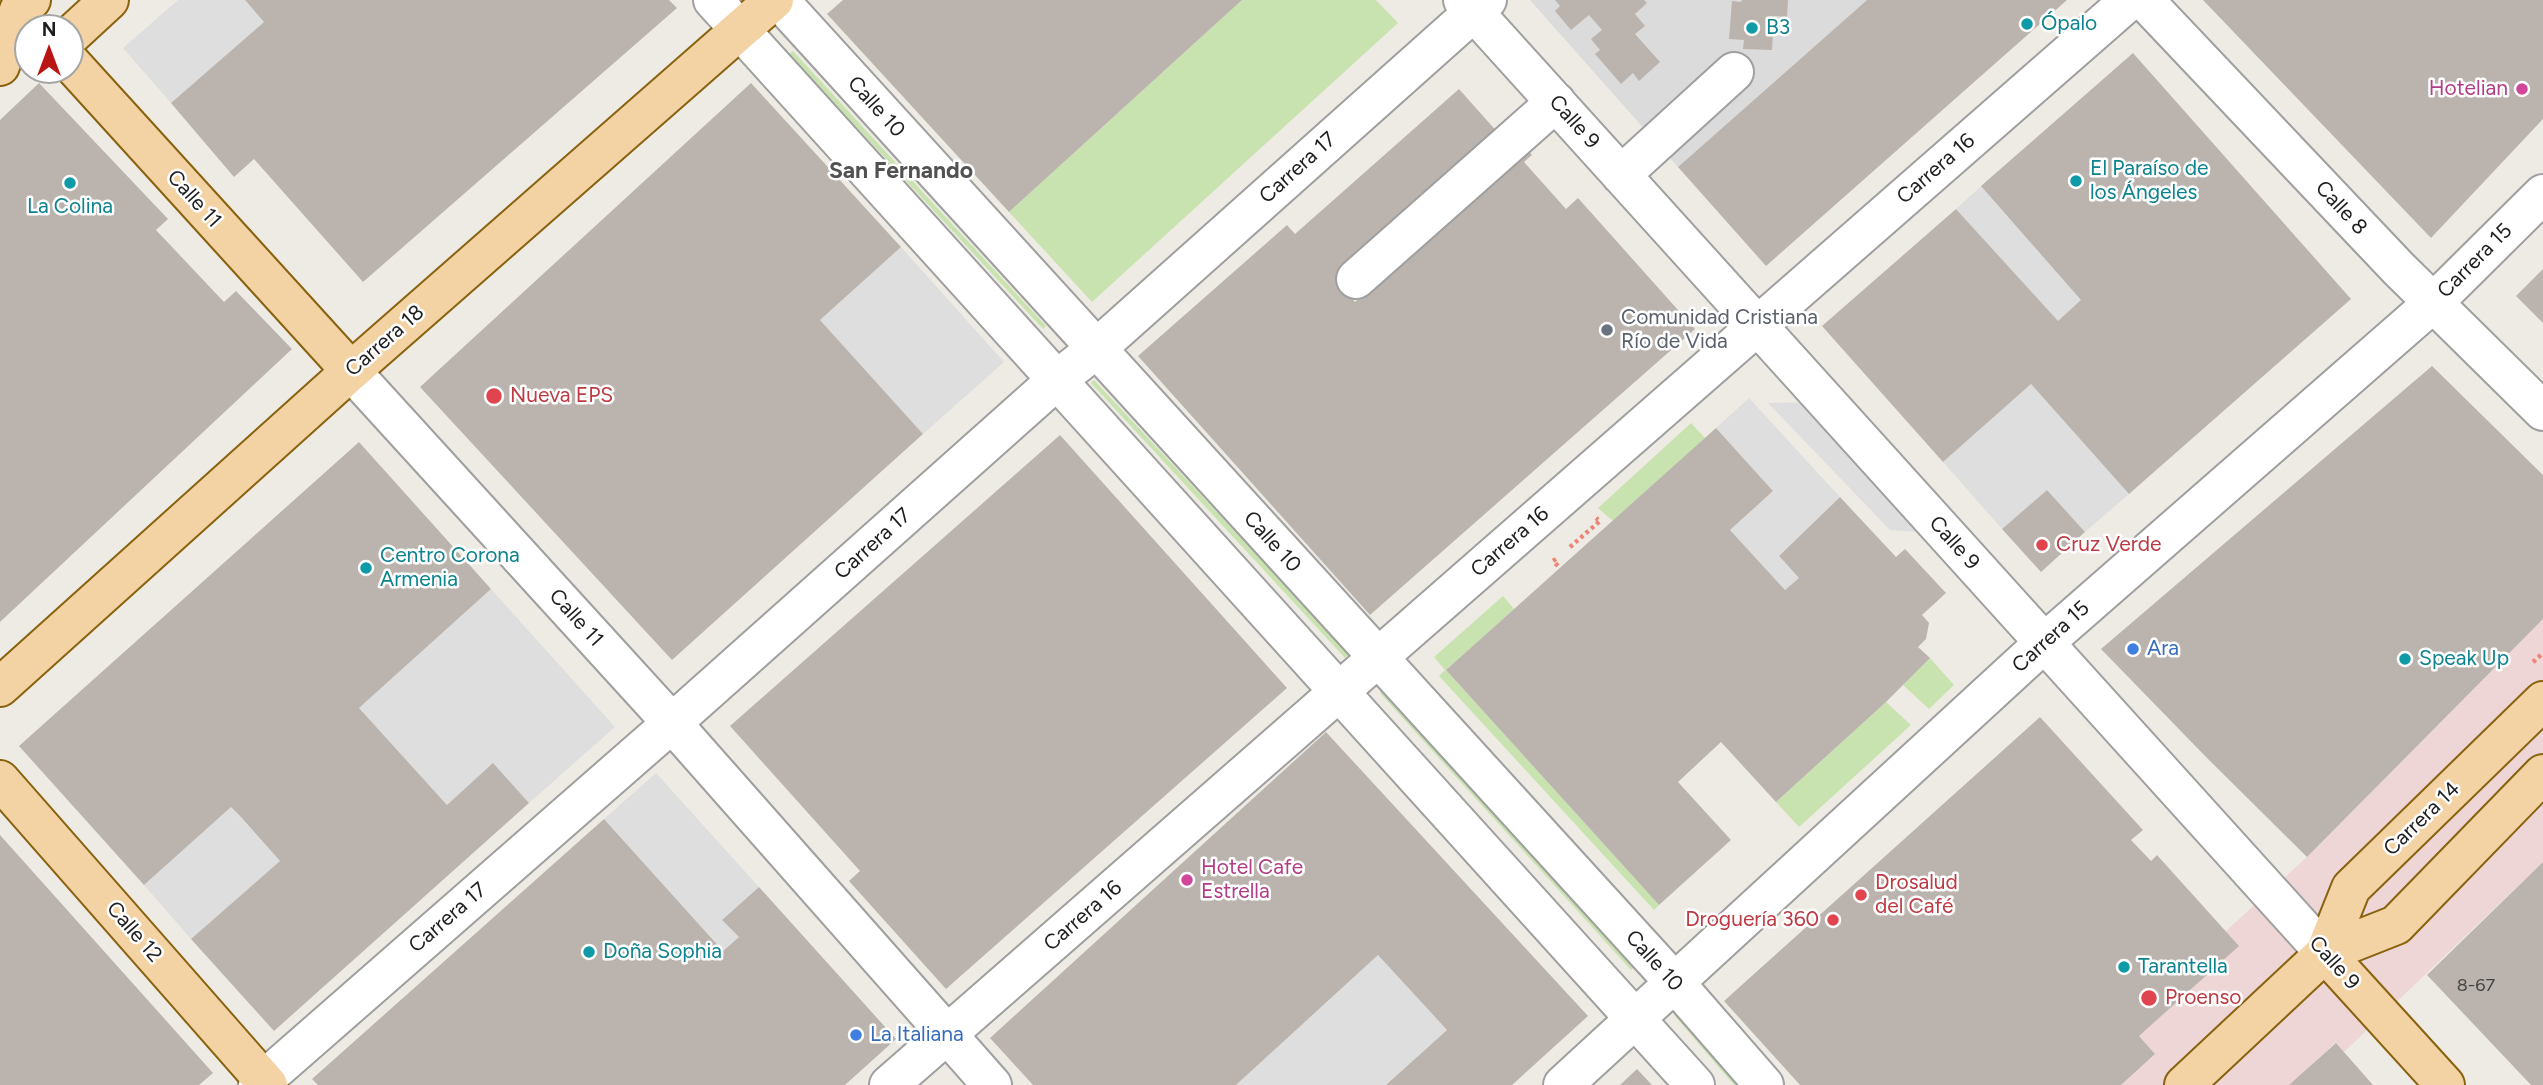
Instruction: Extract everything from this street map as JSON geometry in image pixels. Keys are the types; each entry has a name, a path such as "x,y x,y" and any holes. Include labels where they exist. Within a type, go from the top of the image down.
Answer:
{"main road":[{"path":"84,23 109,0"},
{"name":"Carrera 18","path":"0,687 351,371 774,0"},
{"path":"0,66 14,35"},
{"name":"Calle 11","path":"84,77 351,371"},
{"name":"Carrera 14","path":"2325,953 2351,888 2543,701"},
{"name":"Carrera 14","path":"2184,1085 2325,953 2396,925 2543,774"},
{"name":"Calle 12","path":"0,780 263,1083"},
{"name":"Calle 9","path":"2325,953 2445,1085"}],"street":[{"path":"713,0 1695,1085"},
{"name":"Calle 10","path":"779,0 1675,983 1764,1085"},
{"name":"Carrera 16","path":"890,1085 2130,0"},
{"name":"Calle 8","path":"2144,0 2432,303 2543,411"},
{"name":"Carrera 17","path":"263,1083 1058,379 1096,349 1475,4"},
{"name":"Calle 9","path":"1475,4 1556,102 2325,953"},
{"path":"1621,174 1734,72"},
{"path":"1356,279 1556,102"},
{"name":"Carrera 15","path":"1563,1085 2045,643 2432,303 2543,194"},
{"name":"Calle 11","path":"351,371 671,723 992,1085"}],"shaded area":[{"path":"178,0 245,0 264,22 171,103 123,48"},
{"path":"1530,0 1867,0 1678,167"},
{"path":"1998,171 2118,307 2077,343 1956,209"},
{"path":"901,247 1004,362 923,434 820,320"},
{"path":"2031,384 2129,494 2085,532 2047,490 2002,529 1943,462"},
{"path":"1749,398 1840,497 1779,556 1799,578 1785,590 1730,530 1773,491 1716,428"},
{"path":"1827,402 1946,534 1890,530 1768,403"},
{"path":"491,589 615,727 529,803 493,764 447,805 359,708"},
{"path":"2543,619 2543,862 2344,1052 2335,1043 2289,1085 2121,1085 2155,1054 2139,1036 2238,946 2226,931 2307,857"},
{"path":"656,773 759,887 722,920 739,937 723,951 604,819"},
{"path":"231,807 280,861 191,939 144,885"},
{"path":"1378,955 1447,1030 1386,1085 1236,1085"}],"green space":[{"path":"1242,0 1376,0 1398,23 1092,302 1009,212"},
{"path":"793,51 1046,326 1043,329 789,54"},
{"path":"1094,380 1349,654 1345,658 1091,383"},
{"path":"1691,423 1705,438 1613,521 1598,508"},
{"path":"1503,596 1514,609 1446,670 1659,905 1654,910 1439,676 1445,670 1434,657"},
{"path":"1930,658 1954,685 1929,709 1903,685"},
{"path":"1383,690 1635,966 1631,970 1380,693"},
{"path":"1886,702 1911,725 1799,827 1776,802"},
{"path":"1678,1012 1741,1085 1734,1085 1674,1015"}],"building":[{"path":"245,0 669,0 677,8 363,282 254,159 234,177 171,103 264,22"},
{"path":"843,0 1242,0 1009,212 827,14"},
{"path":"1555,0 1644,0 1647,3 1635,14 1645,26 1635,34 1660,62 1639,81 1633,73 1621,84 1595,54 1600,50 1591,39 1602,30 1589,15 1571,30 1555,11 1560,6"},
{"name":"B3","path":"1788,0 1787,17 1774,16 1772,50 1743,49 1744,40 1729,39 1732,1"},
{"path":"1867,0 2067,0 1766,266 1678,167"},
{"path":"2203,0 2543,0 2543,119 2431,238"},
{"path":"2133,53 2351,299 2129,494 2031,384 1943,462 1822,326 1956,209 2058,321 2081,300 1981,186"},
{"path":"751,83 901,247 820,320 923,434 672,660 420,387"},
{"path":"40,84 168,219 156,230 224,302 236,291 292,349 0,622 0,120"},
{"path":"1459,89 1499,134 1335,279 1355,302 1517,160 1522,144 1532,155 1524,162 1566,209 1578,198 1695,329 1370,615 1138,356 1287,225 1295,234"},
{"path":"2543,269 2543,323 2516,296"},
{"path":"2432,366 2543,475 2543,619 2307,857 2101,649"},
{"path":"1716,428 1773,491 1730,530 1785,590 1799,578 1779,556 1840,497 1896,557 1905,549 1946,593 1922,615 1929,623 1926,639 1918,647 1930,658 1776,802 1721,742 1678,782 1731,840 1659,905 1446,670"},
{"path":"1060,435 1287,688 946,989 849,881 860,871 730,726"},
{"path":"359,442 491,589 359,708 447,805 493,763 529,803 274,1031 191,939 280,861 239,815 231,807 144,885 19,746"},
{"path":"2047,490 2085,532 2041,572 2002,529"},
{"path":"2040,717 2143,830 2131,840 2151,861 2157,855 2239,946 2139,1036 2155,1054 2121,1085 1800,1085 1724,1001"},
{"path":"1326,732 1588,1016 1512,1085 1386,1085 1447,1030 1378,955 1236,1085 1033,1085 990,1038"},
{"path":"604,819 723,951 739,937 722,920 759,887 896,1039 845,1085 318,1085 312,1079"},
{"path":"0,835 213,1073 199,1085 0,1085"},
{"path":"2543,862 2543,1085 2531,1085 2427,975"},
{"path":"2336,1043 2373,1085 2289,1085 2300,1075"},
{"path":"1637,1069 1652,1085 1620,1085"}],"place":[{"name":"Ópalo","path":"2027,24"},
{"name":"B3","path":"1752,28"},
{"name":"Hotelian","path":"2522,89"},
{"name":"El Paraíso de los Ángeles","path":"2076,181"},
{"name":"La Colina","path":"70,183"},
{"name":"Comunidad Cristiana Río de Vida","path":"1607,330"},
{"name":"Nueva EPS","path":"494,396"},
{"name":"Cruz Verde","path":"2042,545"},
{"name":"Centro Corona Armenia","path":"366,568"},
{"name":"Ara","path":"2133,649"},
{"name":"Speak Up","path":"2405,659"},
{"name":"Hotel Cafe Estrella","path":"1187,880"},
{"name":"Drosalud del Café","path":"1861,895"},
{"name":"Droguería 360","path":"1833,920"},
{"name":"Doña Sophia","path":"589,952"},
{"name":"Tarantella","path":"2124,967"},
{"name":"Proenso","path":"2149,998"},
{"name":"La Italiana","path":"856,1035"}],"district":[{"name":"San Fernando","path":"901,171"}]}
